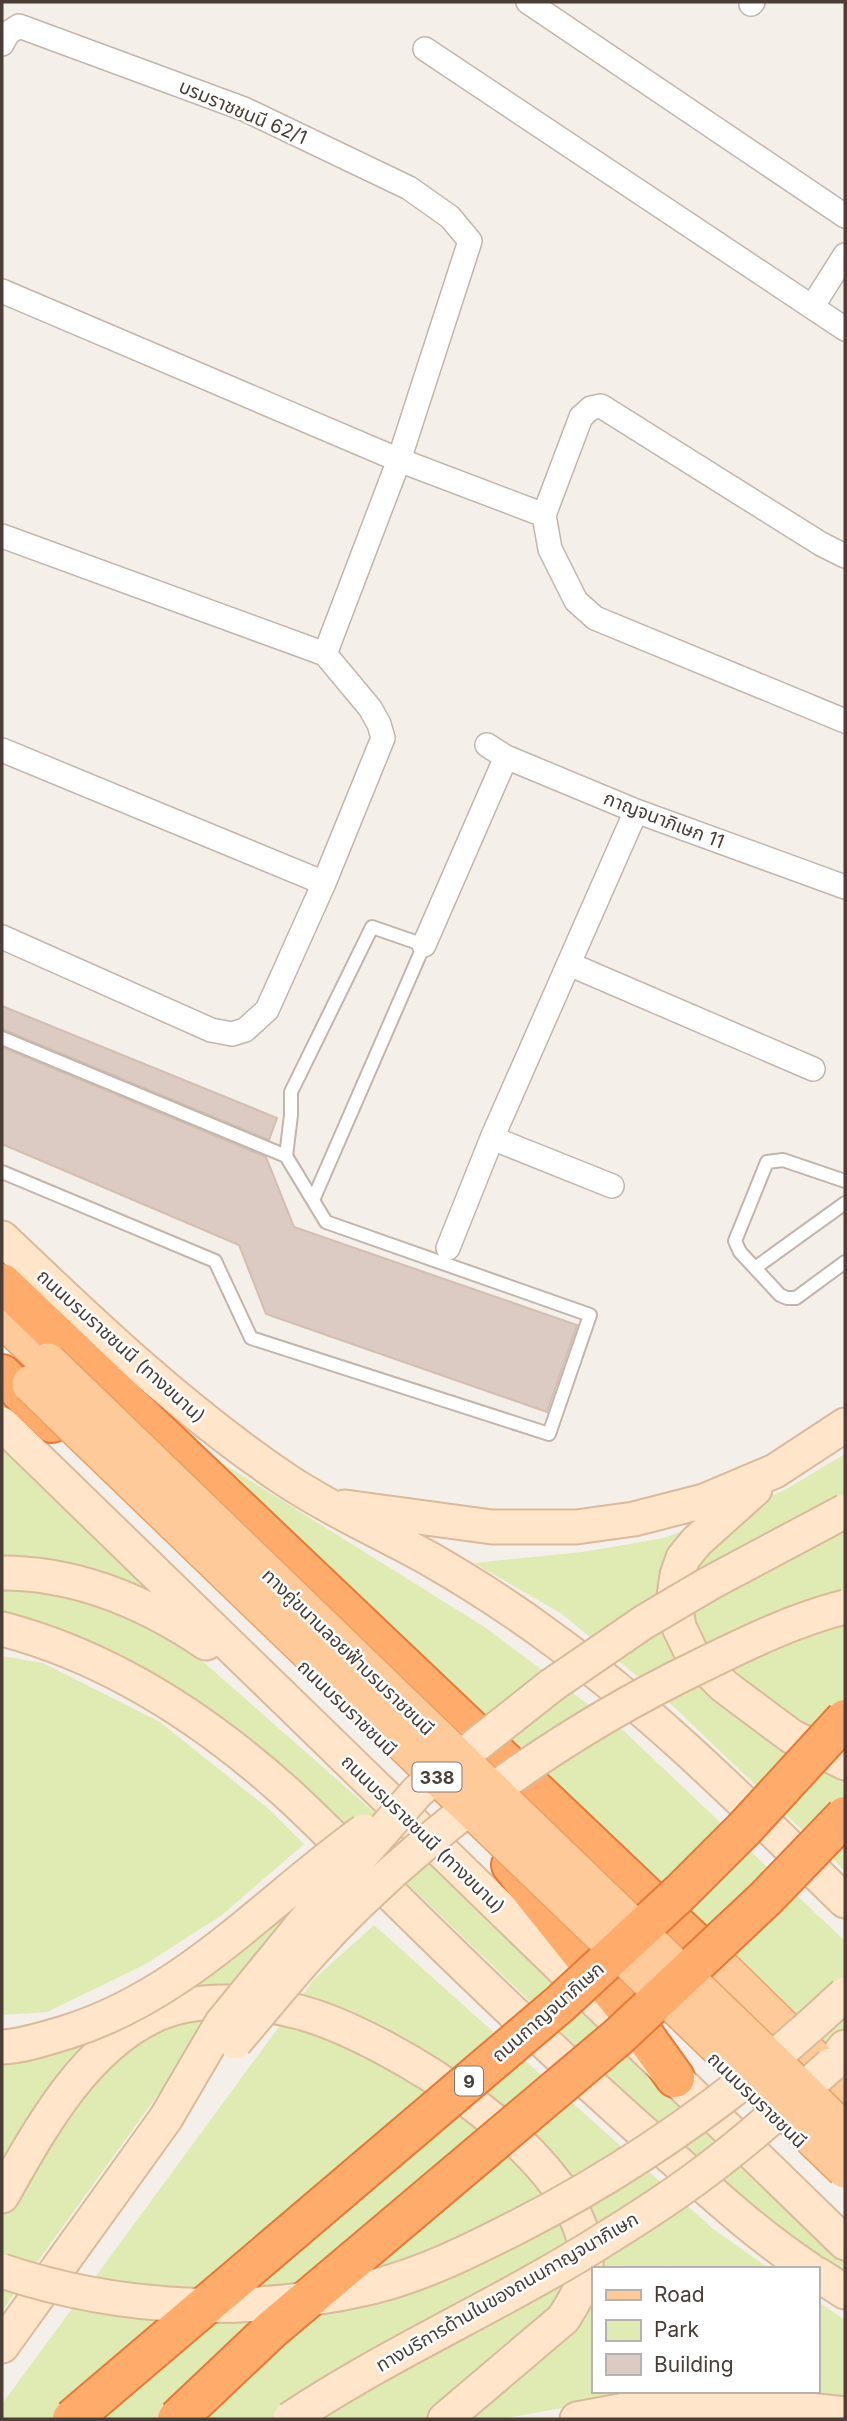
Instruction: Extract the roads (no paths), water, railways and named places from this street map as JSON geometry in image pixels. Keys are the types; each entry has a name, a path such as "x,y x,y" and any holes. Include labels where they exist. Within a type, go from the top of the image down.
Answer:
{"highway":[{"path":"2,1283 701,1948"},
{"name":"ถนนบรมราชชนนี","path":"2,1374 649,1997"},
{"name":"ถนนกาญจนาภิเษก","path":"72,2419 561,2003 681,1892 745,1828 845,1719"},
{"path":"177,2419 271,2330 618,2037 766,1898 845,1816"},
{"path":"511,1865 625,2008 674,2078"}],"main road":[{"name":"ถนนบรมราชชนนี (ทางขนาน)","path":"2,1238 125,1354 197,1415 287,1481 325,1505 428,1559 552,1638 674,1738 845,1902"},
{"name":"ทางคู่ขนานลอยฟ้าบรมราชชนนี","path":"2,1318 845,2132"},
{"name":"ทางคู่ขนานลอยฟ้าบรมราชชนนี","path":"2,1356 845,2169"},
{"name":"ถนนบรมราชชนนี (ทางขนาน)","path":"2,1424 845,2243"},
{"path":"845,1424 775,1471 697,1541 683,1558 674,1596 679,1627 692,1654 724,1686 791,1736 845,1763"},
{"path":"325,1505 492,1527 576,1527 634,1519 704,1501 775,1471"},
{"path":"2,2047 86,2026 157,1991 230,1941 348,1843 552,1685 644,1622 710,1583 845,1511"},
{"path":"2,1573 22,1573 67,1580 133,1601 190,1631 280,1695"},
{"path":"166,2118 294,1972 358,1904 409,1857 504,1783 590,1727 682,1675 782,1628 845,1607"},
{"path":"2,1629 45,1640 97,1663 155,1694 230,1747 288,1794 626,2118 736,2214 806,2267"},
{"path":"2,2346 166,2118 221,2024 323,1899 418,1791"},
{"path":"701,1948 842,2064"},
{"path":"2,2271 80,2292 125,2300 178,2306 240,2306 336,2294 374,2286 428,2269 481,2246 555,2208 628,2164 688,2124 762,2068 845,1994"},
{"name":"ถนนบรมราชชนนี","path":"649,1997 845,2185"},
{"path":"2,2196 59,2104 88,2068 106,2049 153,2016 183,2006 215,2002 299,2012 352,2031 439,2078 482,2110 531,2156 558,2188 576,2218 584,2243 586,2264 583,2281 577,2297 563,2319 445,2419"},
{"name":"ทางบริการด้านในของถนนกาญจนาภิเษก","path":"290,2419 393,2356 607,2238 667,2199 842,2064"},
{"path":"819,2275 845,2292"},
{"path":"577,2419 636,2408 845,2414"}],"street":[{"path":"528,2 845,216"},
{"name":"บรมราชชนนี 62/1","path":"2,44 8,33 19,26 244,108 409,188 450,217 470,242 399,460"},
{"path":"425,49 845,329"},
{"path":"812,307 845,255"},
{"path":"2,291 399,460 544,515"},
{"path":"845,556 821,544 601,405 591,408 581,417 544,515 550,549 576,601 594,618 845,721"},
{"path":"325,654 399,460"},
{"path":"2,536 325,654 370,708 383,738 324,883 267,1010 246,1030 232,1034 211,1030 2,937"},
{"path":"2,750 324,883"},
{"name":"กาญจนาภิเษก 11","path":"424,945 496,751 636,811 845,887"},
{"path":"448,1248 492,1138 636,811"},
{"path":"569,964 813,1069"},
{"path":"492,1138 612,1186"}],"lane":[{"path":"286,1156 291,1092 372,927 424,945 313,1200"},
{"path":"2,1038 286,1156 326,1222 590,1315 549,1434 250,1338 215,1261 2,1172"},
{"path":"845,1181 783,1160 767,1162 735,1241 737,1248 755,1268 780,1295 787,1298 796,1298 845,1262"},
{"path":"755,1268 845,1203"}]}
